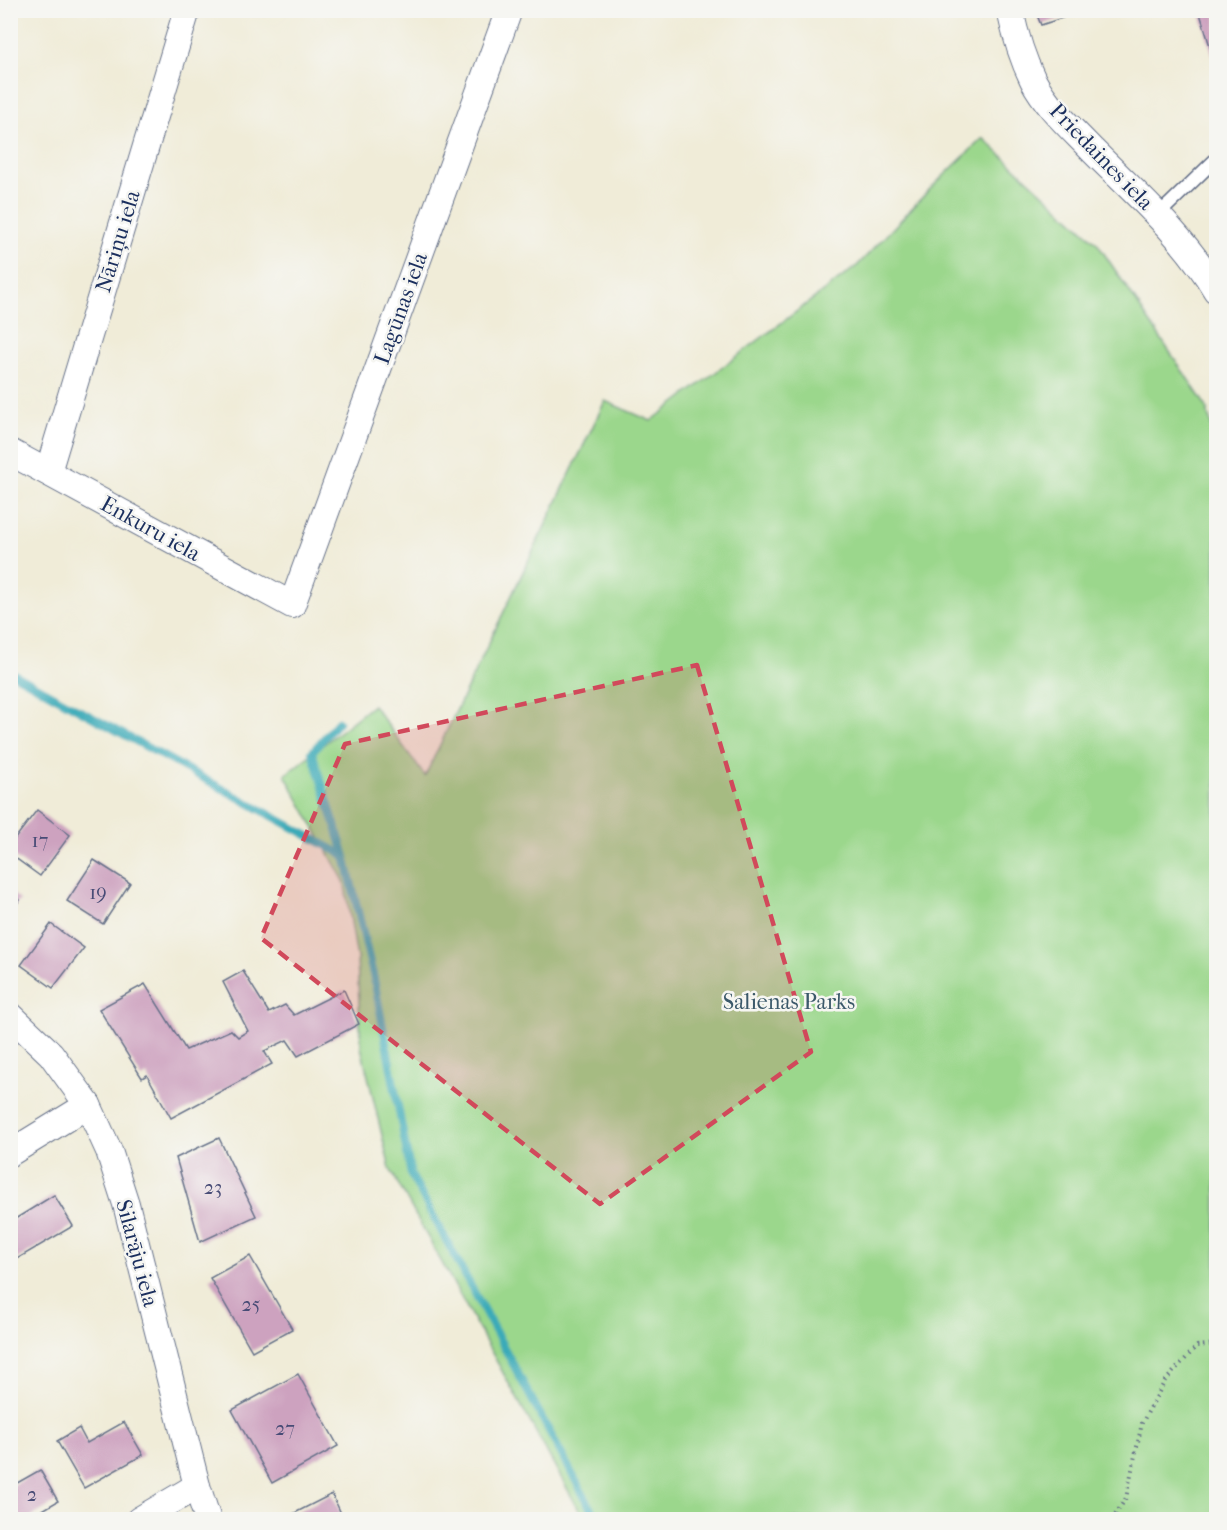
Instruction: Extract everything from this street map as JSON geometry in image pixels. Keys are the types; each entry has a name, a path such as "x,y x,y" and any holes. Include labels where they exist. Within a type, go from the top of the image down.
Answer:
{"street":[{"name":"Nāriņu iela","path":"48,472 186,10"},
{"name":"Lagūnas iela","path":"292,605 509,10"},
{"name":"Priedaines iela","path":"1010,10 1016,40 1034,81 1058,115 1158,215 1190,251 1216,290"},
{"name":"Enkuru iela","path":"10,452 292,605"},
{"name":"Silarāju iela","path":"10,1015 51,1054 88,1105 109,1151 126,1204 197,1486 208,1520"},
{"path":"10,1153 88,1105"},
{"path":"139,1520 197,1486"}],"lane":[{"path":"1158,215 1216,159"}],"path":[{"path":"1112,1520 1126,1498 1142,1423 1165,1382 1197,1346 1216,1344"}],"highlighted area":[{"path":"697,665 811,1052 600,1204 261,938 345,744"}],"green space":[{"name":"Salienas Parks","path":"983,138 1097,243 1206,406 1216,442 1216,1519 584,1519 390,1169 361,1047 357,958 344,881 285,775 373,705 425,776 605,401 651,421 857,266 930,189"}],"building":[{"path":"1035,10 1083,10 1083,11 1041,25"},
{"path":"1199,10 1216,10 1216,66"},
{"path":"37,810 70,835 40,876 10,854 10,845"},
{"path":"94,860 130,883 103,924 67,901"},
{"path":"10,892 20,900 10,911"},
{"path":"51,924 84,948 53,988 21,965"},
{"path":"243,971 269,1013 285,1005 294,1015 344,990 359,1024 298,1056 287,1040 264,1051 272,1064 171,1118 147,1075 142,1078 99,1009 145,984 186,1050 231,1030 238,1037 248,1031 223,982"},
{"path":"219,1138 256,1216 200,1242 176,1158"},
{"path":"54,1195 73,1226 10,1263 10,1222"},
{"path":"250,1256 292,1329 252,1351 210,1278"},
{"path":"298,1374 338,1446 272,1483 232,1410"},
{"path":"124,1422 143,1455 84,1488 57,1441 79,1428 87,1443"},
{"path":"40,1470 58,1501 26,1520 10,1520 10,1487"},
{"path":"332,1494 344,1520 281,1520"}],"waterway":[{"path":"10,672 345,856"},
{"path":"338,722 312,752 345,856 374,979 411,1175 597,1520"}]}
